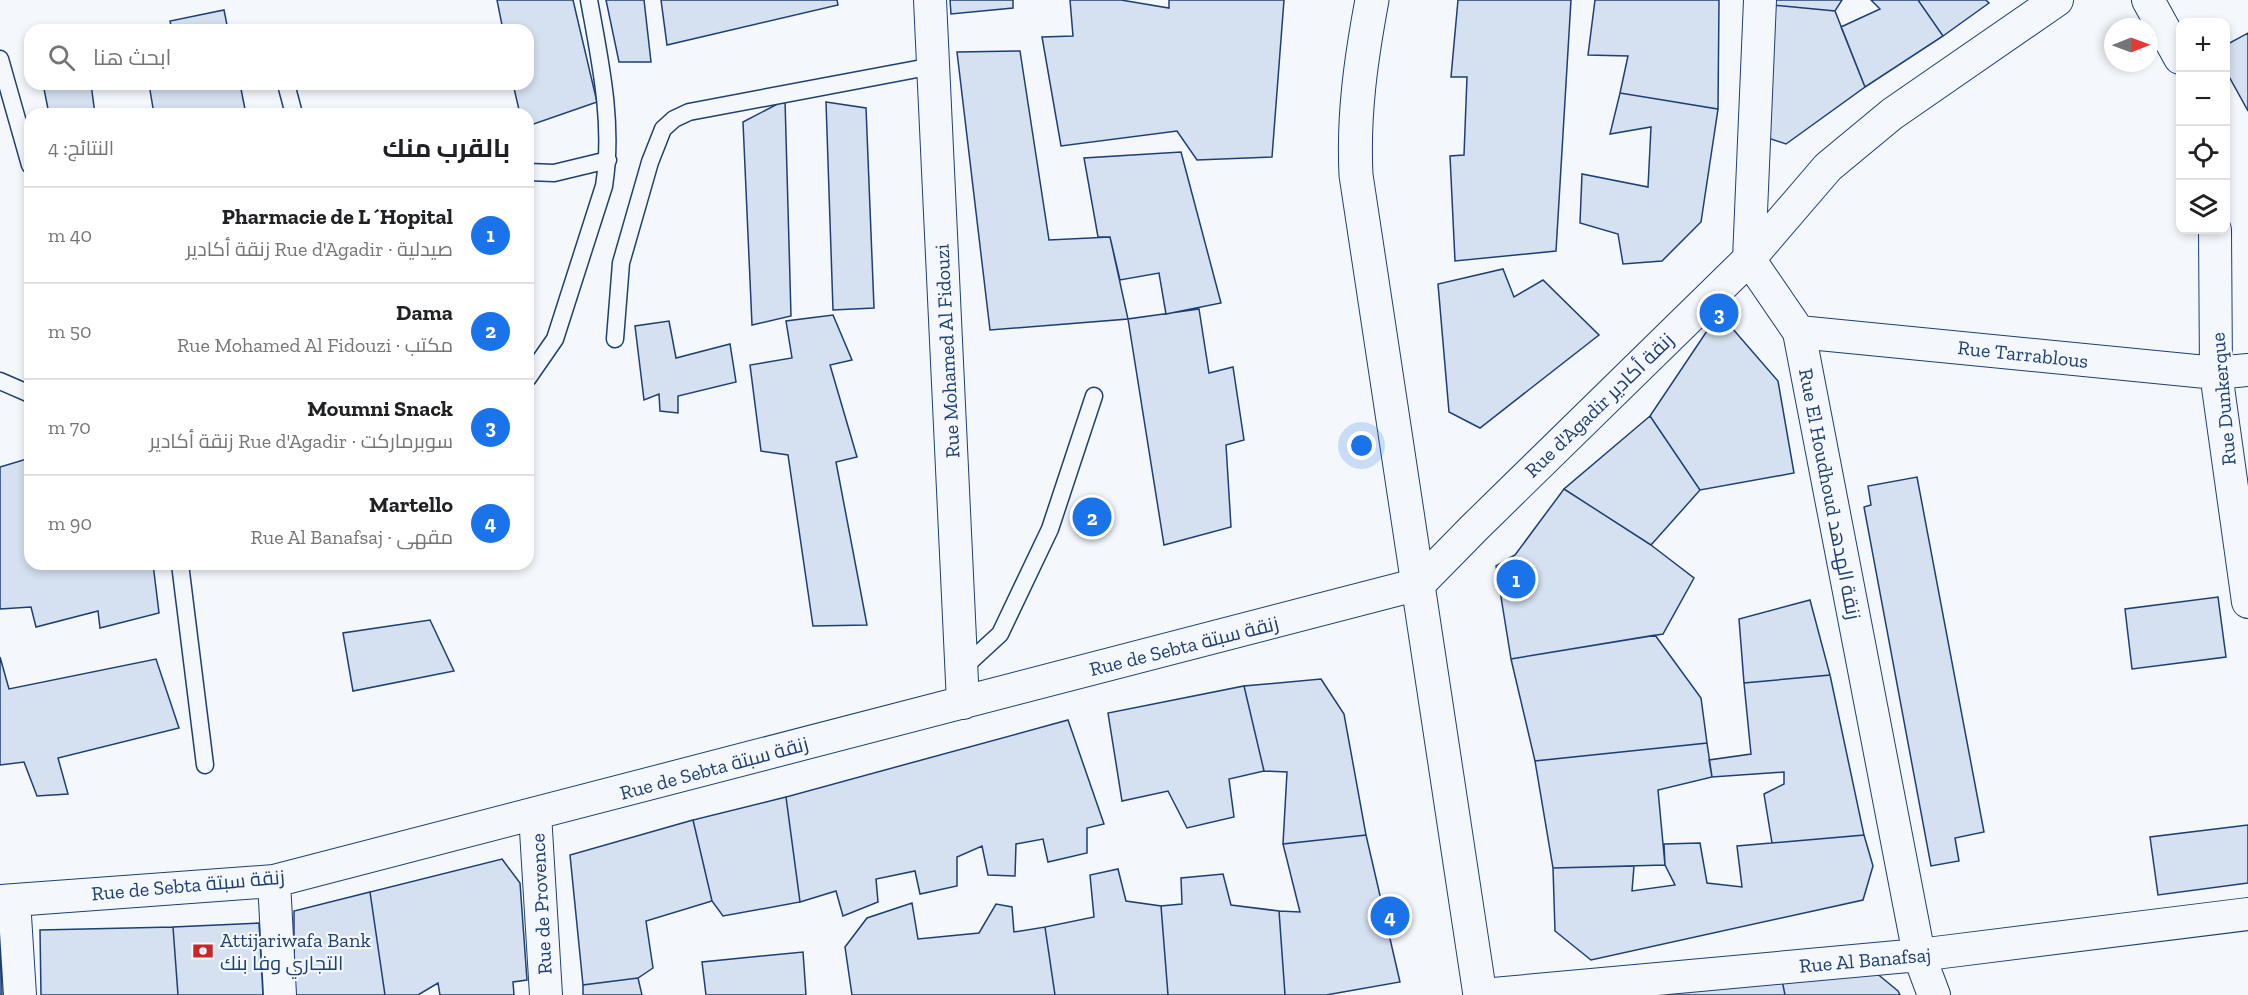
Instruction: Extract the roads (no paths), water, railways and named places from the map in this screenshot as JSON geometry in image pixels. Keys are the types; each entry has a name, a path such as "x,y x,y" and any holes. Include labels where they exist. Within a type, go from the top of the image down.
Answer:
{"main road":[{"path":"1372,0 1356,102 1356,175 1481,995"}],"street":[{"name":"Rue Mohamed Al Fidouzi","path":"930,0 963,703"},
{"path":"1749,259 1760,0"},
{"name":"Rue d'Agadir زنقة أكادير","path":"1419,584 1749,259 1828,167 1892,114 2057,0"},
{"path":"2148,0 2176,49"},
{"name":"Rue Dunkerque","path":"2215,234 2216,373 2248,602"},
{"name":"Rue El Houdhoud زنقة الهدهد","path":"1749,259 1799,332 1919,956 1934,995"},
{"name":"Rue Tarrablous","path":"1799,332 2216,373 2248,370"},
{"name":"Rue de Sebta زنقة سبتة","path":"7,900 274,881 1419,584"},
{"name":"Rue de Provence","path":"536,814 546,995"},
{"path":"274,881 280,995"},
{"path":"7,900 20,995"},
{"name":"Rue Al Banafsaj","path":"1481,995 1919,956 2248,914"}],"lane":[{"path":"534,369 555,339 604,186 608,160 606,90 589,0"},
{"path":"0,59 24,144"},
{"path":"615,339 621,262 650,162 663,129 668,124 689,112 933,66"},
{"path":"288,90 292,108"},
{"path":"534,172 554,173 608,160"},
{"path":"0,381 24,391"},
{"path":"962,669 1000,634 1050,529 1094,396"},
{"path":"181,570 205,765"}],"place":[{"name":"Moumni Snack","path":"1719,313"},
{"name":"Dama","path":"1092,517"},
{"name":"Pharmacie de L´Hopital","path":"1516,579"},
{"name":"Martello","path":"1390,916"},
{"name":"Attijariwafa Bank التجاري وفا بنك","path":"203,951"}]}
